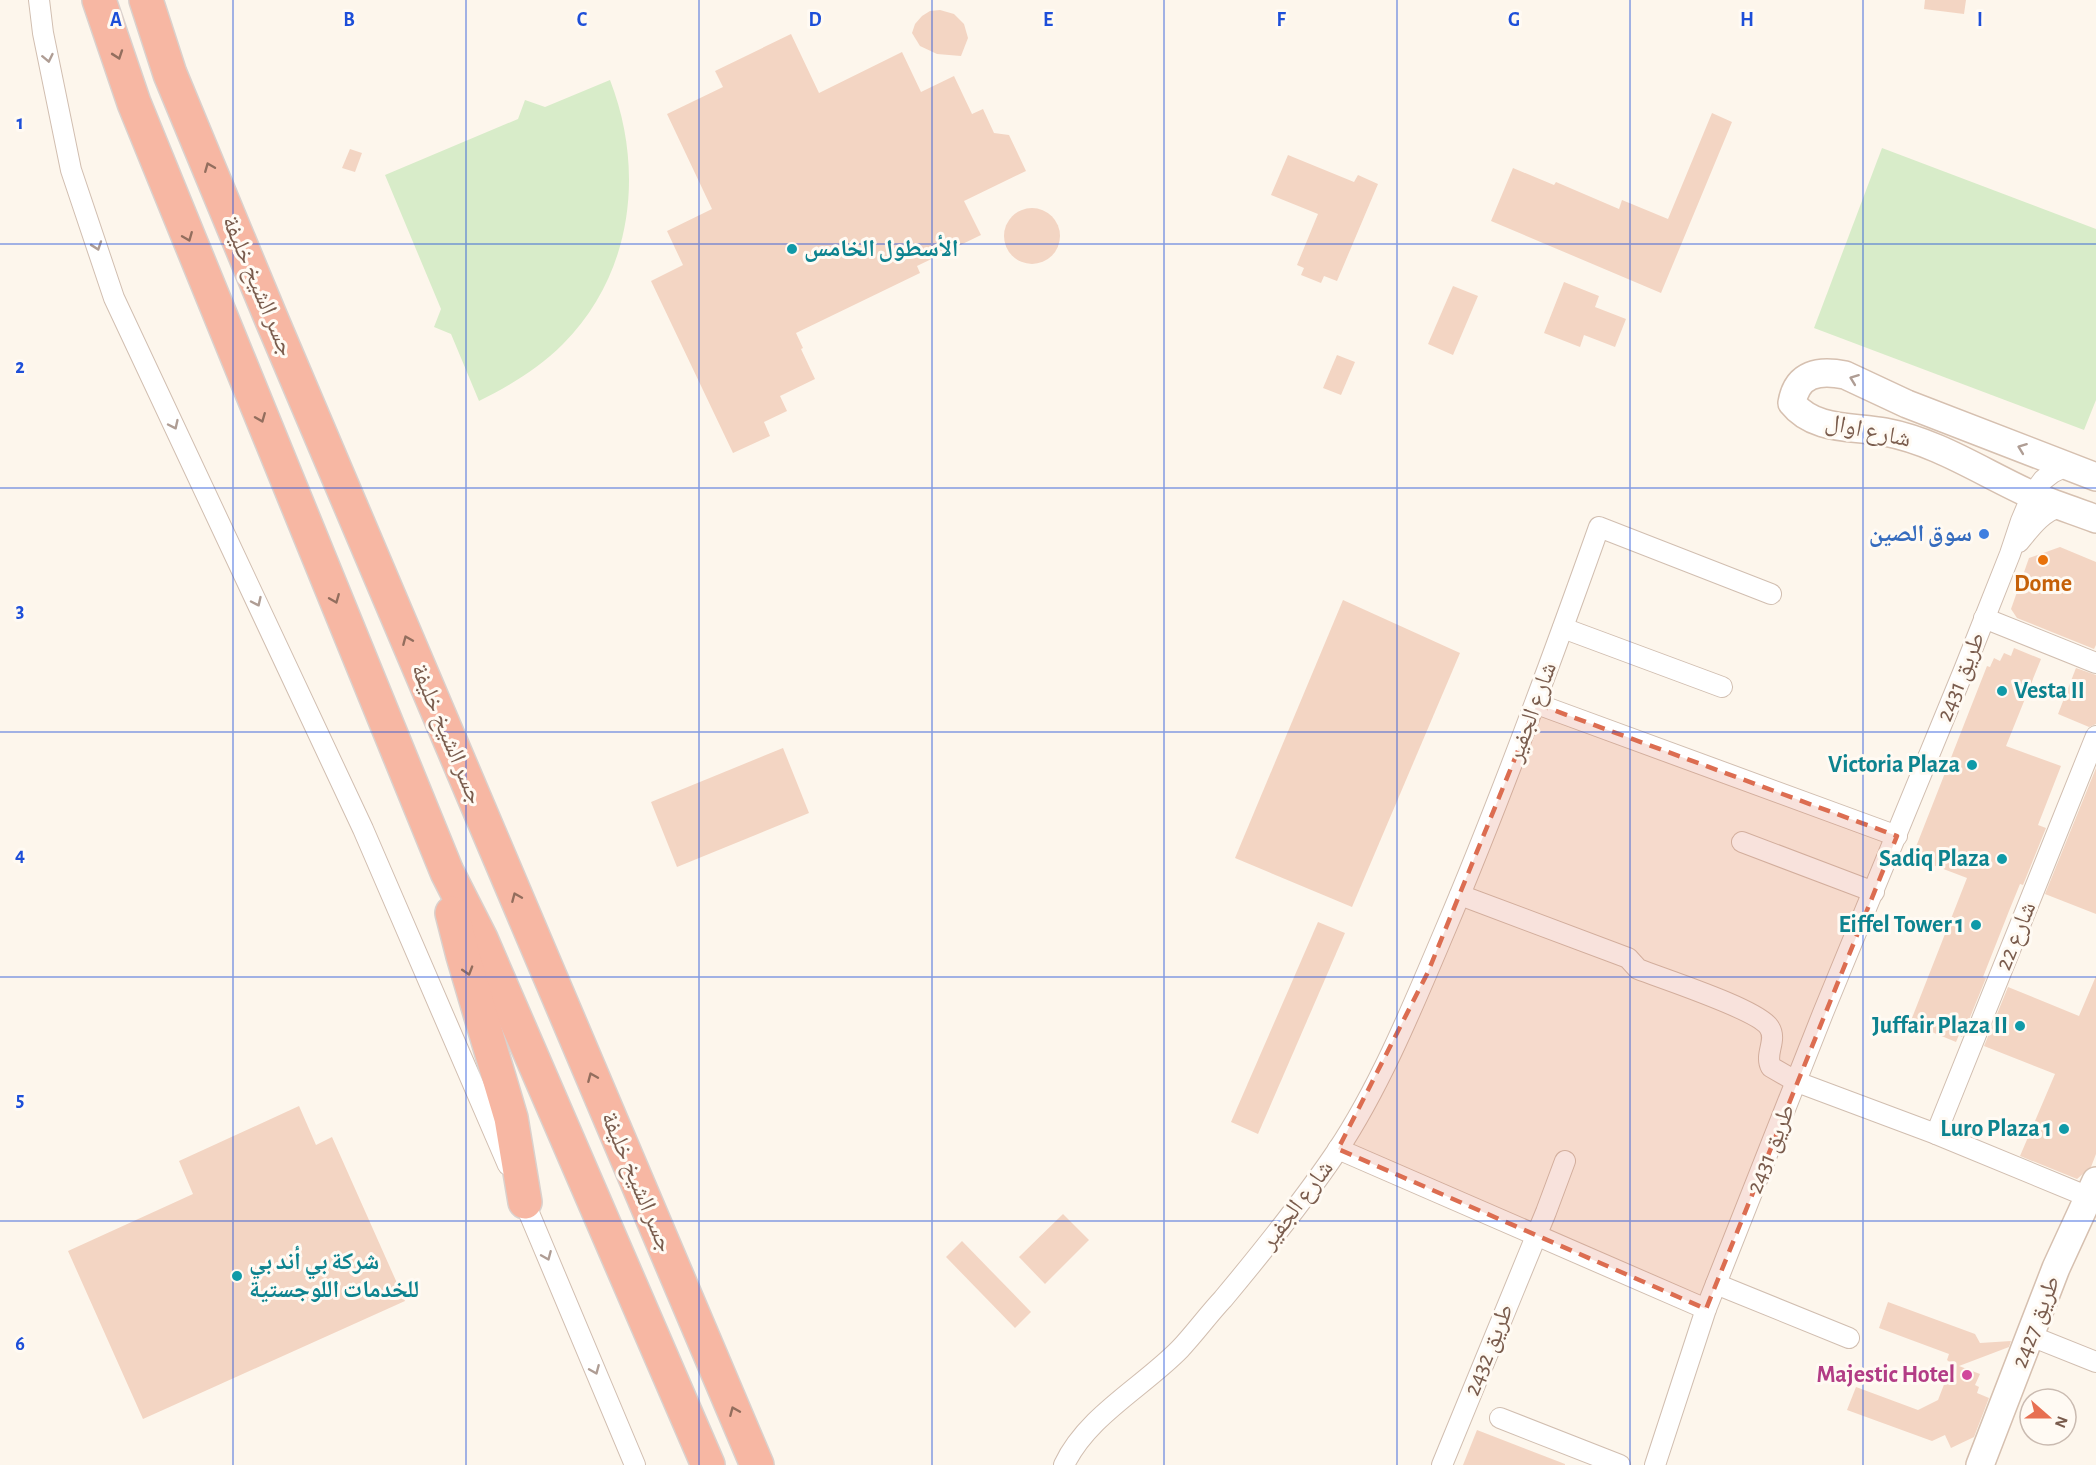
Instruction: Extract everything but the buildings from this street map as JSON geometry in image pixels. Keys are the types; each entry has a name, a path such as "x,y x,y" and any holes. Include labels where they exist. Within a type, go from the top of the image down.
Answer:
{"highway":[{"name":"جسر الشيخ خليفة","path":"99,0 134,103 447,872 481,939 708,1465"},
{"name":"جسر الشيخ خليفة","path":"146,0 170,74 271,318 757,1465"},
{"path":"447,872 454,923 511,1118 525,1202"}],"main road":[{"name":"شارع اوال","path":"2085,472 1906,404 1845,375 1816,374 1805,378 1794,389 1792,403 1811,418 1831,426 1884,432 1911,438 1965,460 2032,495 2096,519"},
{"name":"طريق 2427","path":"1980,1465 2056,1268 2094,1193"}],"street":[{"path":"39,0 43,33 71,170 114,298 363,829 525,1202 635,1465"},
{"name":"طريق 2431","path":"1655,1465 1706,1309 2032,495 2043,480 2062,468 2085,472"},
{"name":"طريق 2431","path":"2010,554 2036,521 2049,510 2062,506"},
{"name":"شارع الجفير","path":"1064,1465 1070,1452 1089,1428 1142,1383 1186,1341 1274,1238 1338,1149 1393,1047 1460,895 1536,704 1599,527 1771,594"},
{"name":"طريق 2431","path":"1984,618 2096,663"},
{"path":"1563,628 1722,687"},
{"path":"1536,704 1897,836"},
{"name":"شارع 22","path":"1936,1134 2096,736"},
{"path":"1742,842 1874,892"},
{"path":"1460,895 1628,958 1638,969 1746,1010 1771,1029 1773,1036 1768,1056 1771,1067 1797,1082 2094,1193"},
{"path":"1338,1149 1706,1309"},
{"name":"طريق 2432","path":"1442,1465 1565,1161"},
{"path":"1716,1284 1850,1338"},
{"path":"2031,1336 2096,1362"},
{"path":"1500,1418 1620,1465"}],"highlighted area":[{"path":"1537,704 1897,836 1706,1309 1338,1149 1428,972"}],"green space":[{"path":"610,80 621,114 627,149 629,185 626,219 618,253 605,286 587,316 563,344 523,376 479,401 451,334 434,327 441,309 385,175 518,119 525,100 545,107"},
{"path":"1882,148 2096,229 2096,400 2084,430 1814,328"}],"place":[{"name":"الأسطول الخامس","path":"792,249"},
{"name":"سوق الصين","path":"1984,534"},
{"name":"Dome","path":"2043,560"},
{"name":"Vesta II","path":"2002,691"},
{"name":"Victoria Plaza","path":"1972,765"},
{"name":"Sadiq Plaza","path":"2002,859"},
{"name":"Eiffel Tower 1","path":"1976,925"},
{"name":"Juffair Plaza II","path":"2020,1026"},
{"name":"Luro Plaza 1","path":"2064,1129"},
{"name":"شركة بي أند بي للخدمات اللوجستية","path":"237,1276"},
{"name":"Majestic Hotel","path":"1967,1375"}]}
